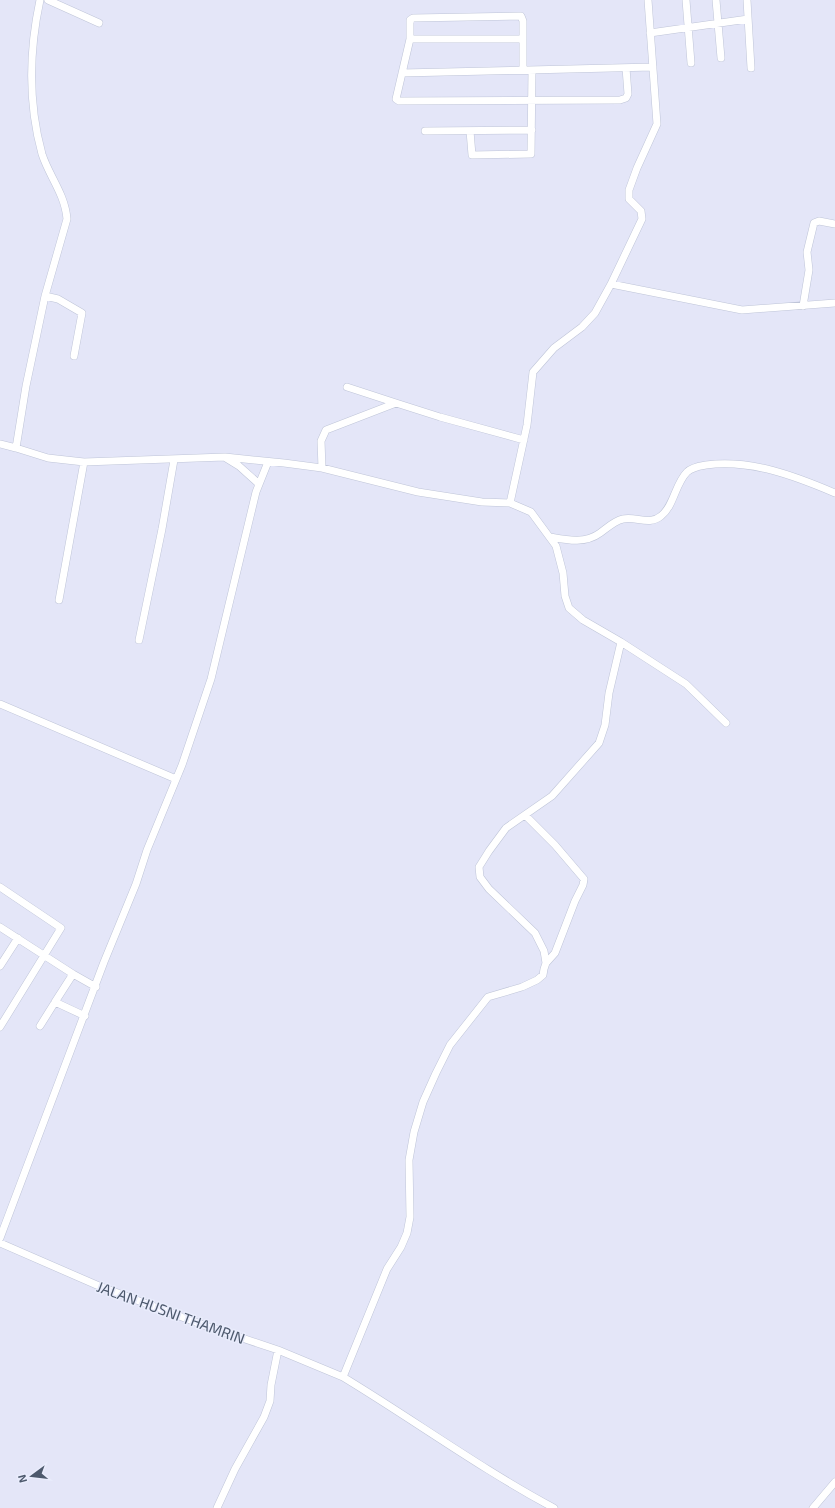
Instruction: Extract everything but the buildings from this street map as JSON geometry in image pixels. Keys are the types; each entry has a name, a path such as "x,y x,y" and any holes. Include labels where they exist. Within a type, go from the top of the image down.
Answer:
{"street":[{"path":"16,448 26,386 45,296 67,219 66,208 62,196 42,154 31,98 32,49 40,0"},
{"path":"48,0 99,23"},
{"path":"510,503 524,440 533,372 554,348 582,327 595,314 642,219 641,211 631,202 628,195 637,168 657,124 648,0"},
{"path":"686,0 691,63"},
{"path":"716,0 721,58"},
{"path":"747,0 752,68"},
{"path":"523,70 522,18 518,15 413,18 410,20 410,39 396,97 399,102 620,100 626,98 628,94 626,68"},
{"path":"650,33 748,19"},
{"path":"410,39 523,39"},
{"path":"402,73 653,67"},
{"path":"470,131 472,155 530,155 532,153 532,70"},
{"path":"425,131 532,130"},
{"path":"803,306 809,270 807,252 814,223 819,221 835,224"},
{"path":"611,284 730,309 756,310 835,303"},
{"path":"45,296 58,299 82,313 74,356"},
{"path":"347,387 440,417 524,440"},
{"path":"322,468 322,441 326,430 396,403"},
{"path":"0,444 48,458 84,462 225,457 322,468 418,492 482,502 510,503 532,512 556,546 563,573 565,596 569,608 583,620 621,642 686,684 726,723"},
{"path":"225,457 259,484"},
{"path":"139,640 162,529 174,460"},
{"path":"59,600 84,462"},
{"path":"0,1238 41,1127 134,892 147,850 176,779 211,680 259,484 268,462"},
{"path":"550,537 575,541 586,540 599,534 622,519 655,520 665,512 687,472 699,466 724,464 773,470 835,493"},
{"path":"546,963 544,951 535,933 489,889 480,877 479,867 488,851 506,828 552,796 599,743 605,725 609,692 621,642"},
{"path":"0,704 176,779"},
{"path":"343,1378 387,1269 408,1233 410,1217 409,1160 414,1132 424,1102 450,1044 488,997 497,993 512,991 537,980 542,975 546,963 555,953 584,879 555,845 525,816"},
{"path":"0,887 60,927 46,956 0,1027"},
{"path":"0,927 96,987"},
{"path":"0,966 18,938"},
{"path":"40,1026 73,974"},
{"path":"55,1002 85,1016"},
{"name":"JALAN HUSNI THAMRIN","path":"0,1243 98,1286 206,1326 278,1350 343,1378 416,1422 450,1447 554,1508"},
{"path":"217,1508 235,1469 264,1417 270,1401 271,1384 278,1350"},
{"path":"813,1508 826,1495 835,1482"}]}
